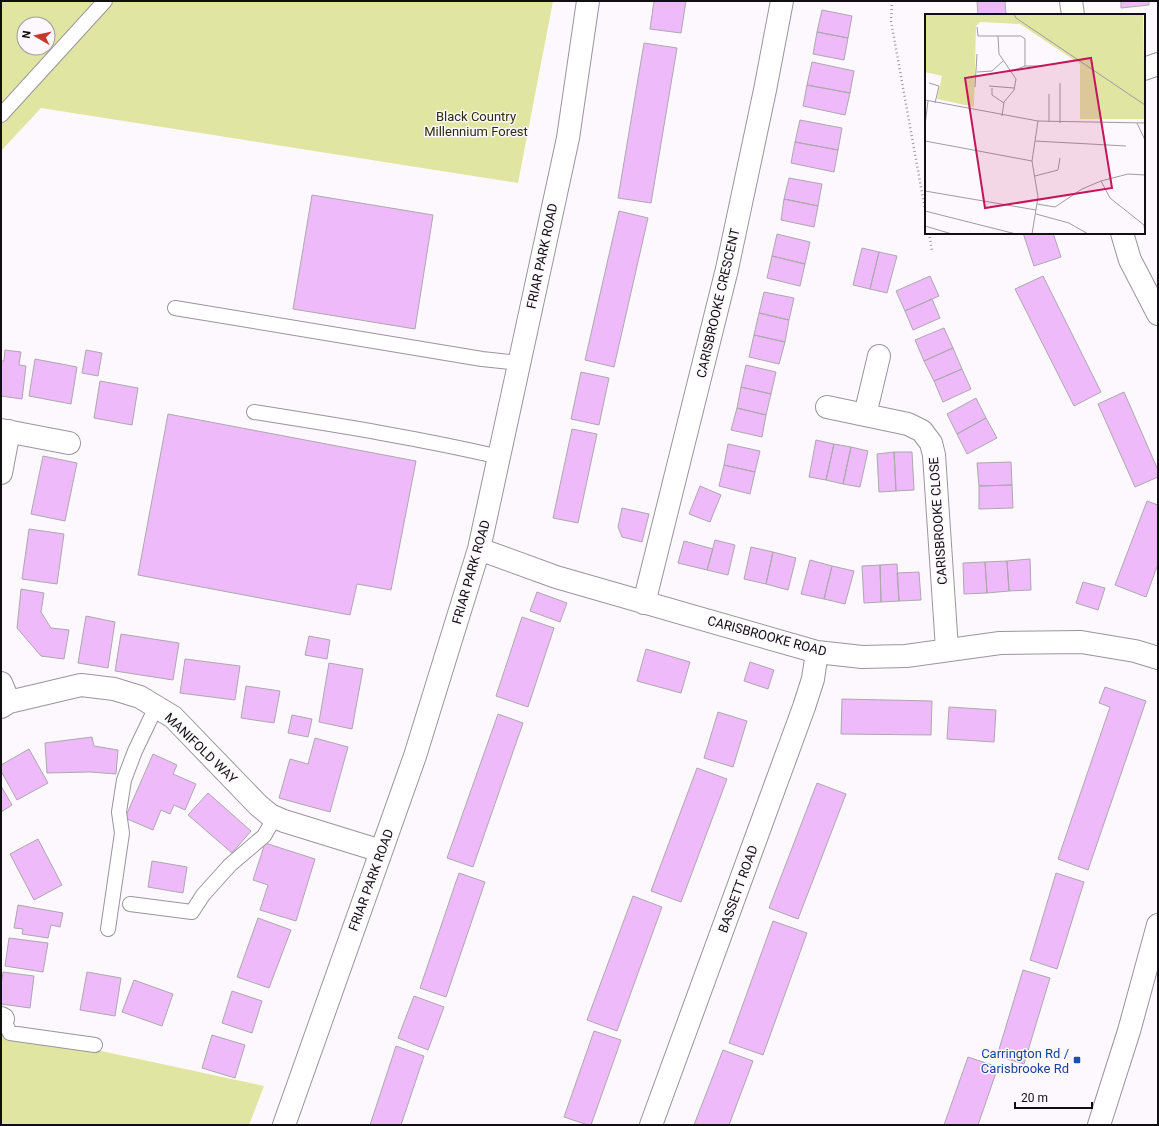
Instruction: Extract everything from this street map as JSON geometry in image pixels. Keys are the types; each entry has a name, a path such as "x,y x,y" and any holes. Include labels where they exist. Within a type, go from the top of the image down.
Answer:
{"street":[{"name":"FRIAR PARK ROAD","path":"284,1125 415,756 479,549 568,138 588,1"},
{"name":"CARISBROOKE CRESCENT","path":"644,603 727,269 765,90 782,1"},
{"path":"1071,1 1074,14"},
{"path":"1145,69 1158,64"},
{"path":"1122,234 1130,260 1158,314"},
{"path":"865,415 879,356"},
{"name":"CARISBROOKE CLOSE","path":"827,407 908,424 922,431 932,443 935,463 947,649"},
{"path":"1,473 5,431 69,443"},
{"name":"CARISBROOKE ROAD","path":"479,549 556,577 817,652 870,656 906,656 947,649 1000,643 1081,642 1135,651 1158,658"},
{"name":"BASSETT ROAD","path":"651,1125 804,707 813,679 817,652"},
{"name":"MANIFOLD WAY","path":"4,698 81,685 114,689 140,697 173,717 258,805 270,815 381,851"},
{"path":"1098,1125 1130,1031 1158,925"}],"lane":[{"path":"1,115 105,1"},
{"path":"175,308 482,359 520,363"},
{"path":"254,412 341,426 466,449 500,457"},
{"path":"108,929 122,833 119,812 124,780 135,751 156,707"},
{"path":"130,904 192,912 203,895 230,865 264,836 275,817"},
{"path":"2,1018 10,1033 95,1045"}],"path":[{"path":"892,1 891,21 925,209"},
{"path":"929,234 932,251"}],"green space":[{"name":"Black Country Millennium Forest","path":"1,1 553,1 518,183 41,108 1,151"},
{"path":"1,1032 50,1040 264,1086 249,1125 1,1125"}],"building":[{"path":"654,1 686,1 681,33 650,29"},
{"path":"977,1 1005,1 1006,14 978,14"},
{"path":"1121,1 1149,1 1149,5 1121,8"},
{"path":"822,10 852,16 848,38 817,32"},
{"path":"817,32 848,38 844,60 813,54"},
{"path":"644,43 677,48 651,203 618,198"},
{"path":"812,62 854,71 850,93 807,85"},
{"path":"807,85 850,93 845,115 803,106"},
{"path":"800,120 842,128 838,150 795,142"},
{"path":"795,142 838,150 834,172 791,163"},
{"path":"789,178 822,184 818,206 784,199"},
{"path":"312,195 433,215 415,329 293,309"},
{"path":"784,199 818,206 814,227 781,220"},
{"path":"619,211 648,218 614,367 585,360"},
{"path":"777,234 810,242 805,264 772,256"},
{"path":"1023,234 1053,234 1061,257 1034,266"},
{"path":"862,248 879,252 870,289 853,285"},
{"path":"879,252 897,256 887,293 870,289"},
{"path":"772,256 805,264 800,286 767,278"},
{"path":"930,276 939,296 905,311 896,291"},
{"path":"1043,276 1101,392 1074,406 1015,289"},
{"path":"764,292 794,298 789,320 759,313"},
{"path":"932,299 940,318 913,330 905,311"},
{"path":"759,313 789,320 785,342 754,335"},
{"path":"944,328 953,348 924,361 915,340"},
{"path":"754,335 785,342 779,364 749,357"},
{"path":"953,348 962,369 934,381 924,361"},
{"path":"5,350 21,352 19,365 26,366 22,399 1,396 1,361 4,361"},
{"path":"86,350 102,353 98,376 82,373"},
{"path":"35,359 77,367 71,404 29,396"},
{"path":"746,365 776,372 771,394 741,387"},
{"path":"962,369 971,389 943,402 934,381"},
{"path":"581,372 609,378 599,425 571,419"},
{"path":"100,381 138,388 132,425 94,418"},
{"path":"741,387 771,394 766,415 737,408"},
{"path":"1124,392 1158,470 1158,477 1135,487 1098,404"},
{"path":"976,398 986,418 957,434 947,414"},
{"path":"737,408 766,415 762,437 731,430"},
{"path":"168,414 416,461 391,590 357,584 350,615 138,575"},
{"path":"986,418 997,438 967,454 957,434"},
{"path":"572,429 597,434 578,523 553,518"},
{"path":"816,440 834,444 826,480 809,477"},
{"path":"728,444 760,451 755,472 724,465"},
{"path":"834,444 851,447 843,484 826,480"},
{"path":"851,447 868,451 860,487 843,484"},
{"path":"894,452 912,452 914,490 896,491"},
{"path":"894,452 896,491 879,492 877,454"},
{"path":"43,456 77,463 65,521 31,514"},
{"path":"1011,462 1012,485 979,486 977,463"},
{"path":"724,465 755,472 750,494 719,486"},
{"path":"1012,485 1013,508 979,509 979,486"},
{"path":"700,486 721,495 710,522 689,514"},
{"path":"1147,501 1158,505 1158,564 1146,597 1115,585"},
{"path":"622,508 649,514 642,542 622,537 618,527"},
{"path":"29,529 64,534 57,584 22,579"},
{"path":"715,540 735,545 728,575 707,570"},
{"path":"684,541 713,549 707,570 678,563"},
{"path":"751,547 773,552 766,584 744,579"},
{"path":"773,552 796,558 788,590 766,584"},
{"path":"1030,559 1031,590 1009,591 1007,561"},
{"path":"810,560 832,566 824,599 801,594"},
{"path":"1007,561 1009,591 987,593 985,562"},
{"path":"985,562 987,593 964,594 963,563"},
{"path":"897,564 899,601 881,602 880,565"},
{"path":"880,565 881,602 864,603 862,566"},
{"path":"832,566 854,571 845,604 824,599"},
{"path":"919,572 921,600 899,601 897,573"},
{"path":"1083,582 1105,588 1098,610 1076,603"},
{"path":"21,589 44,593 41,612 51,628 69,630 64,659 41,656 17,628"},
{"path":"537,592 567,603 560,622 530,611"},
{"path":"86,616 115,622 108,668 78,663"},
{"path":"522,617 554,628 528,707 496,696"},
{"path":"121,634 179,643 173,680 115,671"},
{"path":"309,636 330,640 327,659 305,655"},
{"path":"646,649 690,662 681,693 637,681"},
{"path":"185,659 240,666 235,700 180,693"},
{"path":"750,662 774,670 768,689 744,681"},
{"path":"329,663 363,669 352,729 319,722"},
{"path":"246,686 280,691 274,723 241,718"},
{"path":"1105,687 1146,701 1088,870 1058,859 1110,707 1099,703"},
{"path":"842,699 932,701 931,735 841,734"},
{"path":"949,707 996,710 994,742 947,739"},
{"path":"718,712 747,721 733,767 704,758"},
{"path":"498,714 523,723 473,867 447,858"},
{"path":"292,715 312,719 308,737 288,733"},
{"path":"92,737 94,746 118,750 116,774 90,772 47,773 45,743"},
{"path":"315,738 348,747 330,812 279,798 290,759 308,764"},
{"path":"29,749 48,783 17,800 1,771 1,765"},
{"path":"153,754 177,765 173,774 196,784 185,810 174,805 170,814 161,810 153,830 125,818"},
{"path":"697,768 727,779 681,902 651,891"},
{"path":"817,783 846,794 798,919 769,908"},
{"path":"1,786 12,805 1,812"},
{"path":"208,793 251,831 232,853 188,815"},
{"path":"38,839 62,885 34,900 10,854"},
{"path":"265,843 315,859 296,921 260,910 268,885 253,880"},
{"path":"152,861 187,867 183,893 148,887"},
{"path":"459,873 485,882 446,997 420,988"},
{"path":"1056,873 1084,882 1057,969 1030,960"},
{"path":"633,896 662,907 617,1031 587,1020"},
{"path":"18,905 63,913 60,927 51,925 48,938 22,934 23,929 14,928"},
{"path":"258,918 291,930 269,988 237,977"},
{"path":"773,921 807,933 763,1055 729,1043"},
{"path":"9,938 48,943 43,972 5,966"},
{"path":"1023,970 1050,978 1024,1064 997,1056"},
{"path":"3,972 34,976 30,1008 1,1004"},
{"path":"87,972 121,978 115,1016 80,1010"},
{"path":"134,980 173,994 162,1026 122,1012"},
{"path":"232,991 262,1001 252,1033 222,1023"},
{"path":"414,996 444,1007 428,1050 398,1038"},
{"path":"594,1031 621,1040 591,1125 588,1125 564,1117"},
{"path":"212,1035 245,1045 235,1078 202,1068"},
{"path":"396,1046 424,1056 401,1125 370,1125"},
{"path":"723,1050 753,1061 729,1125 694,1125"},
{"path":"968,1057 998,1067 978,1125 944,1125"}],"place":[{"name":"Carrington Rd / Carisbrooke Rd","path":"1077,1060"}]}
